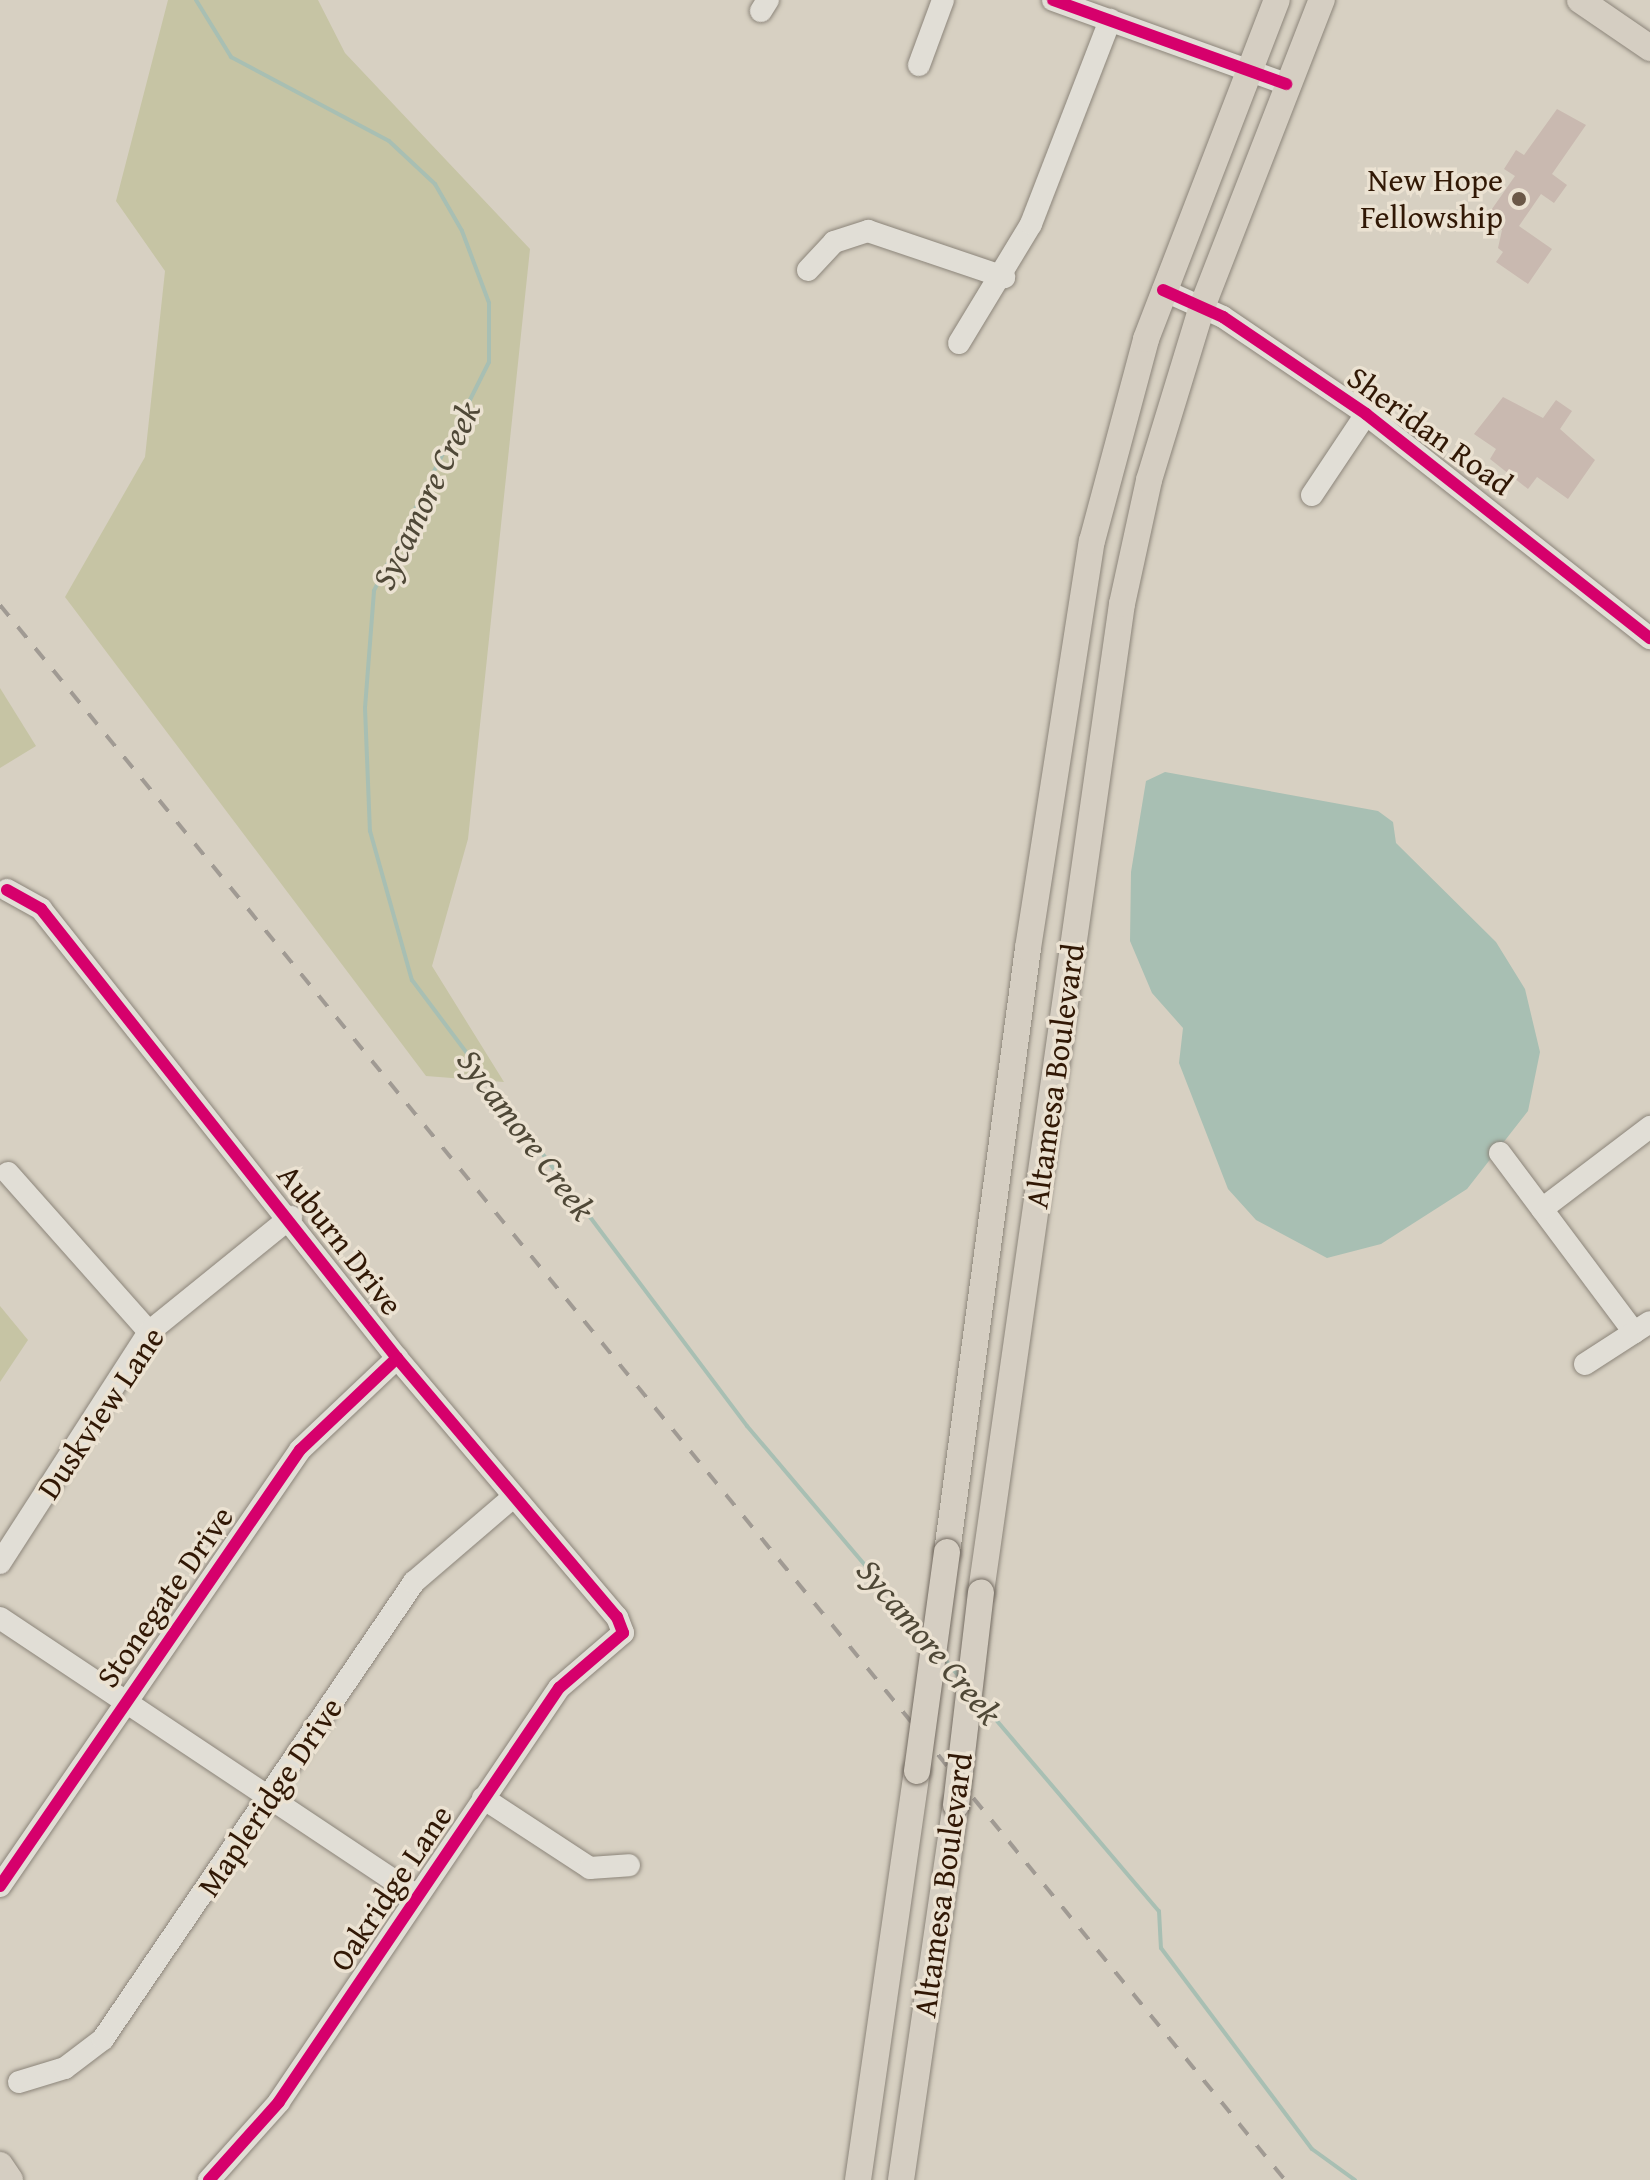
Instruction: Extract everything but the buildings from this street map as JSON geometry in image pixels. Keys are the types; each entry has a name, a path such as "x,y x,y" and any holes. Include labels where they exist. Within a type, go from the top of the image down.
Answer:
{"main road":[{"name":"Altamesa Boulevard","path":"858,2180 1077,618 1127,403 1163,290 1247,69 1277,0"},
{"name":"Altamesa Boulevard","path":"901,2180 956,1805 981,1592 1122,604 1149,480 1202,307 1286,84 1322,0"},
{"path":"1580,0 1650,48"},
{"path":"0,2165 10,2180"}],"street":[{"path":"919,65 943,0"},
{"path":"1053,0 1286,84"},
{"path":"959,343 1004,277 1031,224 1110,20"},
{"path":"808,270 834,242 868,231 1004,277"},
{"name":"Sheridan Road","path":"1163,290 1202,307 1366,414 1650,638"},
{"path":"1312,495 1366,414"},
{"name":"Auburn Drive","path":"7,890 41,909 291,1217 397,1358 617,1617 623,1633"},
{"path":"1542,1209 1650,1127"},
{"path":"1500,1153 1542,1209 1642,1327 1585,1364"},
{"path":"8,1173 149,1332"},
{"name":"Duskview Lane","path":"0,1563 149,1332 291,1217"},
{"name":"Stonegate Drive","path":"0,1886 123,1701 300,1450 397,1358"},
{"name":"Mapleridge Drive","path":"19,2082 65,2068 103,2039 414,1582 513,1497"},
{"path":"0,1618 417,1896"},
{"name":"Oakridge Lane","path":"209,2180 279,2102 559,1688 623,1633"},
{"path":"483,1798 590,1868 629,1865"}],"shaded area":[{"path":"168,0 318,0 345,53 530,249 468,839 432,966 504,1082 426,1076 65,597 145,457 165,271 116,201"},
{"path":"0,688 36,746 0,768"},
{"path":"1165,772 1378,811 1393,822 1396,843 1496,942 1525,989 1540,1052 1528,1111 1467,1189 1381,1244 1327,1258 1256,1220 1228,1189 1179,1063 1183,1028 1152,993 1130,941 1131,872 1146,781"},
{"path":"0,1306 28,1340 0,1382"}],"waterway":[{"name":"Sycamore Creek","path":"196,0 231,57 389,141 435,184 462,231 489,303 489,362 374,591 365,708 370,831 412,980 747,1426 925,1636"},
{"name":"Sycamore Creek","path":"944,1658 961,1679"},
{"name":"Sycamore Creek","path":"980,1701 1159,1911 1161,1948 1312,2149 1355,2180"}],"railway":[{"path":"0,605 1285,2180"}],"cycle path":[{"path":"1053,0 1286,84"},
{"path":"1163,290 1223,317 1366,414 1650,638"},
{"path":"7,890 41,909 397,1358 617,1617 623,1633 559,1688 279,2102 209,2180"},
{"path":"0,1886 300,1450 397,1358"}],"place":[{"name":"New Hope Fellowship","path":"1519,199"}]}
